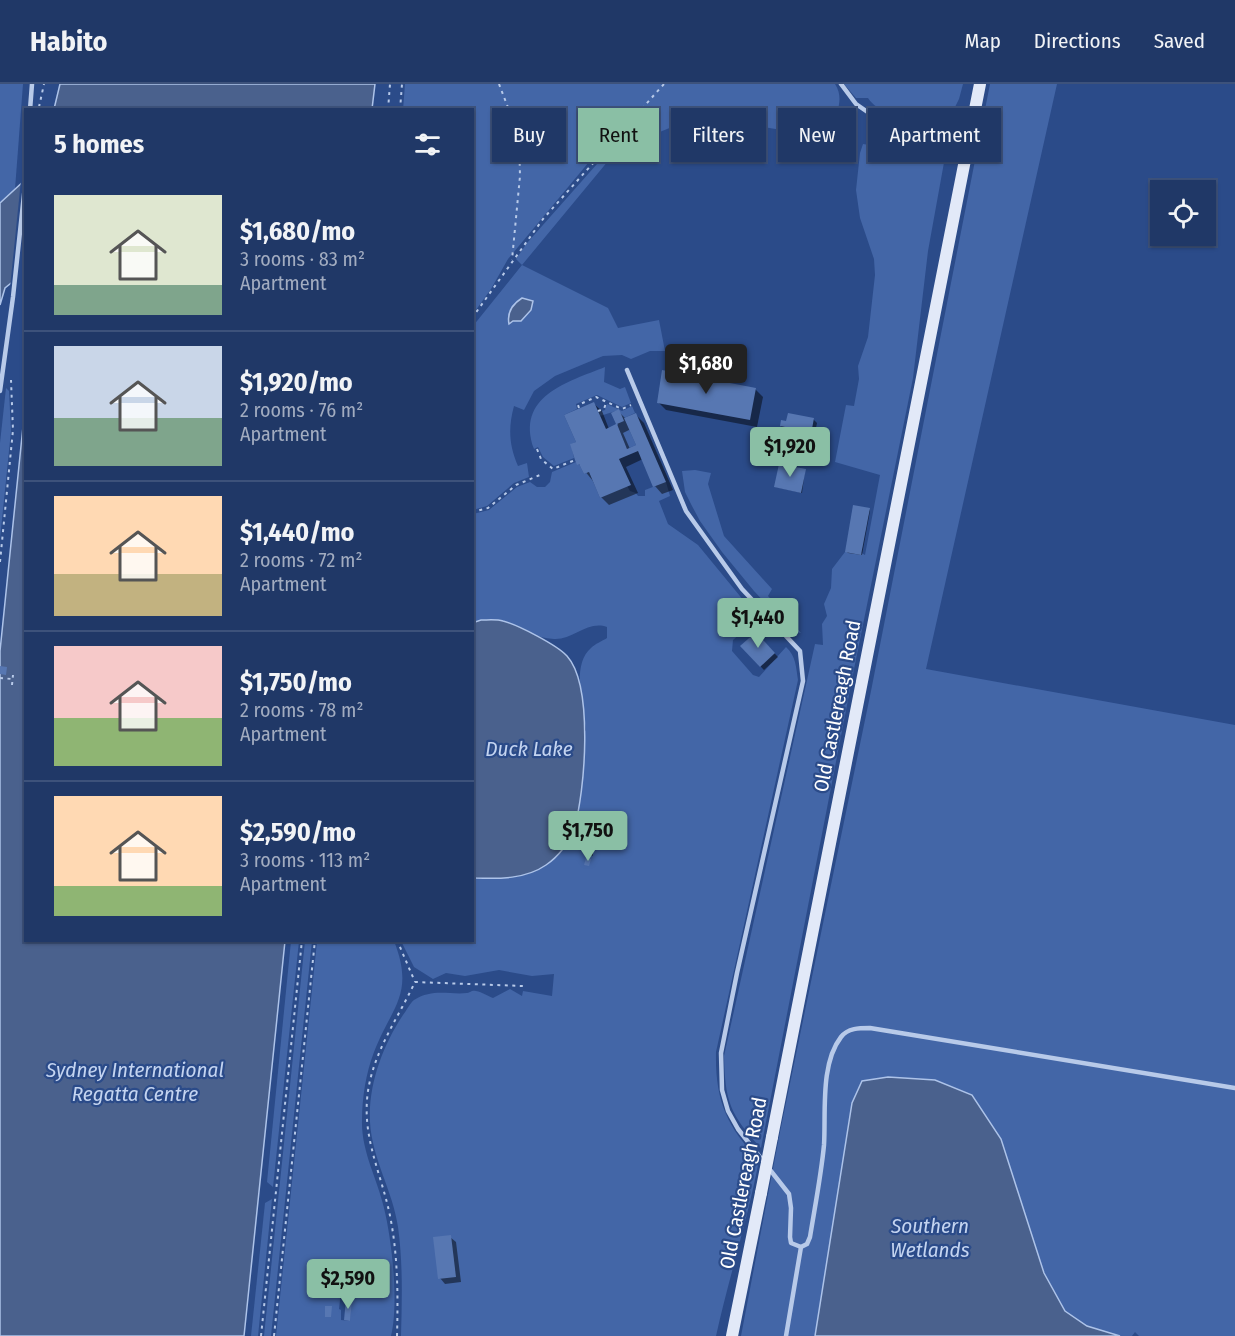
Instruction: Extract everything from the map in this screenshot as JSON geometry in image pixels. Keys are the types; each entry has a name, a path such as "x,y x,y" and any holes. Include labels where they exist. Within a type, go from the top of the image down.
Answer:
{"street":[{"name":"Old Castlereagh Road","path":"976,108 980,84"},
{"name":"Old Castlereagh Road","path":"732,1336 965,162"}],"lane":[{"path":"30,108 32,84"},
{"path":"841,84 856,104 868,112"},
{"path":"0,391 24,195"},
{"path":"627,370 686,511 742,589 800,651 802,657 803,681 736,973 721,1053 720,1072 728,1110 738,1129 789,1194 791,1243 801,1247 807,1244 810,1237 824,1145 826,1089 831,1057 843,1035 851,1030 870,1028 919,1038 1235,1088"},
{"path":"786,1336 801,1247"}],"path":[{"path":"39,108 44,84"},
{"path":"388,108 390,84"},
{"path":"400,108 402,84"},
{"path":"499,84 519,136 520,176 512,261"},
{"path":"474,315 543,219 664,84"},
{"path":"0,562 14,430 10,375"},
{"path":"579,408 578,405 596,397 622,409 631,405"},
{"path":"598,411 603,409 606,402"},
{"path":"537,449 541,459 553,469 575,460"},
{"path":"474,512 488,508 516,485 540,475"},
{"path":"12,685 13,675"},
{"path":"0,678 12,680"},
{"path":"261,1336 302,942"},
{"path":"274,1336 315,942"},
{"path":"398,942 415,982"},
{"path":"415,982 523,986"},
{"path":"397,1336 398,1294 394,1240 387,1203 369,1141 366,1111 375,1062 415,982"}],"shaded area":[{"path":"0,84 23,84 15,189 0,203"},
{"path":"405,84 835,84 839,94 838,108 778,108 778,129 766,127 766,108 671,108 671,127 659,132 659,108 578,108 578,162 589,162 508,259 474,313 474,108 403,108"},
{"path":"844,84 963,84 954,108 880,108 868,98 856,98"},
{"path":"990,84 1057,84 926,669 1235,725 1235,1336 1139,1336 1135,1332 1132,1336 1039,1336 820,1309 815,1336 741,1336 975,162 1001,162 1001,108 985,108"},
{"path":"863,144 868,145 868,162 944,162 928,251 913,378 761,1148 742,1126 731,1107 726,1085 724,1056 815,644 823,645 822,624 827,616 824,604 831,588 832,569 845,552 858,551 865,555 880,475 835,462 846,405 854,406 859,379 858,366 868,337 875,275 874,259 860,218 856,190"},
{"path":"599,162 607,162 522,265 516,259 527,243"},
{"path":"522,265 608,308 618,328 659,320 665,351 650,351 631,359 622,355 603,356 555,376 534,391 524,410 514,406 510,429 511,444 518,466 527,463 529,477 514,483 487,506 474,510 474,325"},
{"path":"605,367 604,382 620,389 625,387 631,403 622,407 597,395 576,404 577,409 564,415 576,442 571,444 574,458 554,466 543,457 538,447 534,449 530,431 532,416 538,404 561,386"},
{"path":"6,388 9,391 11,431 0,539 0,443"},
{"path":"607,404 622,411 632,406 635,413 624,418 636,445 627,449 617,424 623,421 619,410 600,416 599,412 605,410"},
{"path":"576,462 584,474 589,472 600,498 627,486 638,496 645,496 645,490 666,482 670,496 659,501 668,524 698,545 758,618 733,640 732,651 753,675 759,677 786,647 795,662 798,680 716,1052 720,1098 725,1111 738,1135 759,1160 716,1336 401,1336 402,1295 398,1227 375,1149 370,1122 374,1080 383,1052 410,1005 421,996 474,991 493,998 510,989 522,996 523,991 552,996 554,974 532,976 499,970 465,976 446,973 433,979 414,967 402,942 474,942 474,875 586,730 580,687 581,665 591,648 607,638 607,627 593,626 568,637 554,639 543,638 496,620 474,623 474,514 489,510 517,487 530,482 537,487 545,487 550,482 552,472"},
{"path":"695,470 711,473 708,484 724,536 772,589 768,596 801,633 791,631 754,591 700,521 685,492 682,471"},
{"path":"291,942 299,942 273,1187 267,1182"},
{"path":"305,942 312,942 271,1336 264,1336"},
{"path":"317,942 394,942 400,959 402,987 394,1011 371,1060 362,1111 364,1143 381,1197 390,1237 394,1290 391,1336 276,1336","holes":["344,1267 348,1273 346,1299 351,1300 350,1321 341,1320 339,1309"]},
{"path":"272,1199 258,1336 251,1336 265,1203"}],"water":[{"path":"60,84 375,84 372,108 54,108"},
{"path":"24,181 24,273 5,288 0,305 0,203"},
{"path":"522,298 533,301 531,310 521,321 513,321 509,324 511,310"},
{"name":"Sydney International Regatta Centre","path":"24,417 24,942 285,942 244,1336 0,1336 0,651"},
{"name":"Duck Lake","path":"501,620 546,641 567,656 576,671 581,691 584,714 584,766 574,829 559,854 550,862 538,870 512,877 474,877 474,622"},
{"name":"Southern Wetlands","path":"888,1077 935,1080 972,1095 1001,1139 1044,1273 1065,1311 1087,1326 1120,1336 815,1336 852,1103 862,1081"}],"pier":[{"path":"24,178 22,278 10,288 21,180"}],"building":[{"path":"662,370 756,388 750,420 657,403"},
{"path":"594,402 606,429 616,424 611,413 619,409 624,421 617,424 627,449 636,445 624,418 636,413 666,482 653,487 638,451 619,459 631,485 600,498 589,472 584,474 579,464 577,465 570,444 576,442 564,415"},
{"path":"788,413 814,418 810,440 784,435 785,427 780,426 781,420 786,421"},
{"path":"779,464 806,469 801,493 774,487"},
{"path":"853,505 870,508 861,555 845,552"},
{"path":"756,632 775,653 760,667 740,646"},
{"path":"0,666 7,667 6,675 0,674"},
{"path":"586,858 591,859 589,866 584,865"},
{"path":"451,1235 456,1277 438,1279 433,1237"},
{"path":"346,1299 352,1300 350,1321 344,1320"},
{"path":"325,1306 332,1306 331,1317 325,1317"}]}
